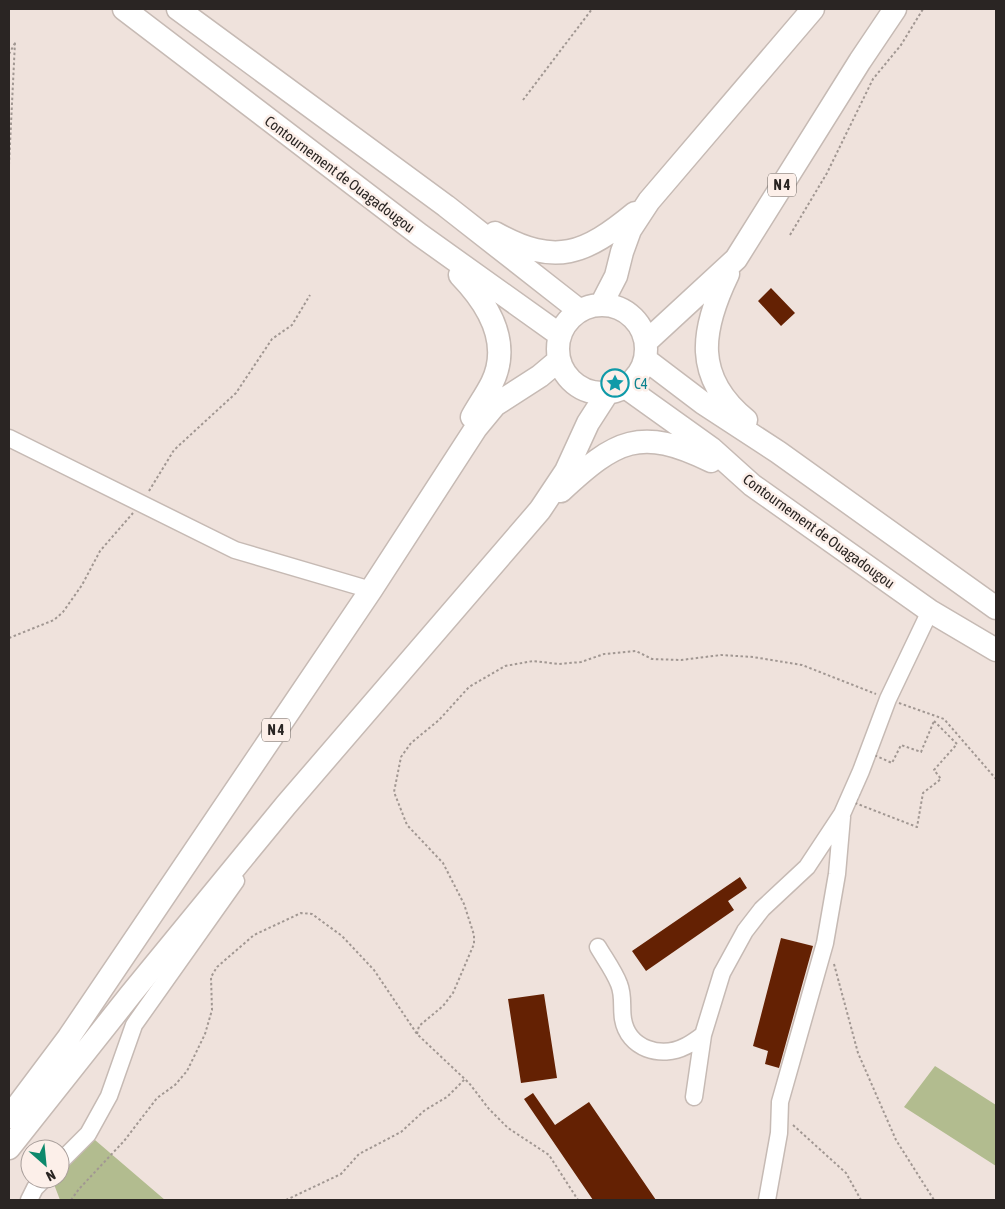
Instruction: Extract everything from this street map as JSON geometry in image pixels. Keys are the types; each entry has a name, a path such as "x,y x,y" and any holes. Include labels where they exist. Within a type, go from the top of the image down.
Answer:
{"highway":[{"name":"Contournement de Ouagadougou","path":"124,9 420,236 560,335"},
{"path":"178,9 446,206 591,308 618,308 628,313 637,321 645,351 703,403 778,452 996,608"},
{"path":"616,389 590,391 575,384 567,376 560,360 558,343 560,335 567,322 591,308 616,276 630,230 649,201 813,9"},
{"name":"N 4","path":"9,1148 130,994 286,805 540,510 566,471 588,423 616,389 637,375 645,351 736,260 860,61 895,9"},
{"path":"446,206 512,242 540,252 566,253 599,240 649,201"},
{"path":"420,236 478,294 491,315 499,337 498,360 492,382 461,436 445,474"},
{"path":"736,260 717,297 710,318 705,344 708,365 716,388 732,408 759,429 778,452"},
{"name":"N 4","path":"9,1118 69,1037 371,590 445,474 495,405 540,376 560,360"},
{"name":"Contournement de Ouagadougou","path":"616,389 712,449 752,485 930,611 996,650"},
{"path":"540,510 602,455 621,444 644,441 667,443 688,449 752,485"}],"street":[{"path":"9,438 235,550 371,590"},
{"path":"694,1096 703,1035 722,973 745,931 762,909 807,867 842,814 861,771 888,699 930,611"},
{"path":"767,1200 779,1133 780,1106 826,937 837,874 842,814"},
{"path":"70,1152 88,1134 108,1096 134,1025 239,877"},
{"path":"598,947 619,984 622,994 623,1019 628,1033 635,1043 652,1051 671,1051 686,1046 703,1035"}],"path":[{"path":"523,100 592,9"},
{"path":"790,235 827,173 873,79 901,45 923,9"},
{"path":"9,54 16,42 9,165"},
{"path":"9,638 54,620 63,612 82,586 100,550 142,504 174,450 236,393 272,339 292,325 310,295"},
{"path":"417,1034 419,1026 443,1006 453,993 474,944 474,935 464,904 443,863 407,825 394,792 401,757 411,743 439,720 469,687 505,666 533,660 559,664 581,662 604,654 636,651 652,659 681,660 722,655 753,657 802,665 888,699 944,718 996,779"},
{"path":"934,721 958,744 934,770 941,779 923,793 917,828 855,803 874,755 892,764 901,744 920,752 934,721"},
{"path":"72,1200 79,1189 124,1141 157,1098 176,1085 187,1070 205,1034 212,1010 210,977 217,967 254,935 301,913 312,914 342,936 374,970 417,1034 465,1079 508,1128 549,1155 578,1200"},
{"path":"826,937 858,1053 896,1140 934,1200"},
{"path":"286,1200 341,1174 359,1154 401,1132 425,1110 447,1097 465,1079"},
{"path":"780,1106 784,1118 846,1173 860,1200"}],"green space":[{"path":"935,1066 996,1105 996,1166 904,1107"},
{"path":"88,1134 165,1200 60,1200 56,1189 70,1189 70,1152"}],"building":[{"path":"771,288 795,313 781,326 758,301"},
{"path":"740,877 747,888 728,901 734,910 646,971 632,951"},
{"path":"781,938 813,946 779,1068 765,1064 768,1051 753,1046"},
{"path":"544,994 557,1078 521,1083 508,999"},
{"path":"533,1093 555,1125 589,1102 656,1200 593,1200 524,1099"}],"place":[{"name":"C4","path":"615,383"}]}
